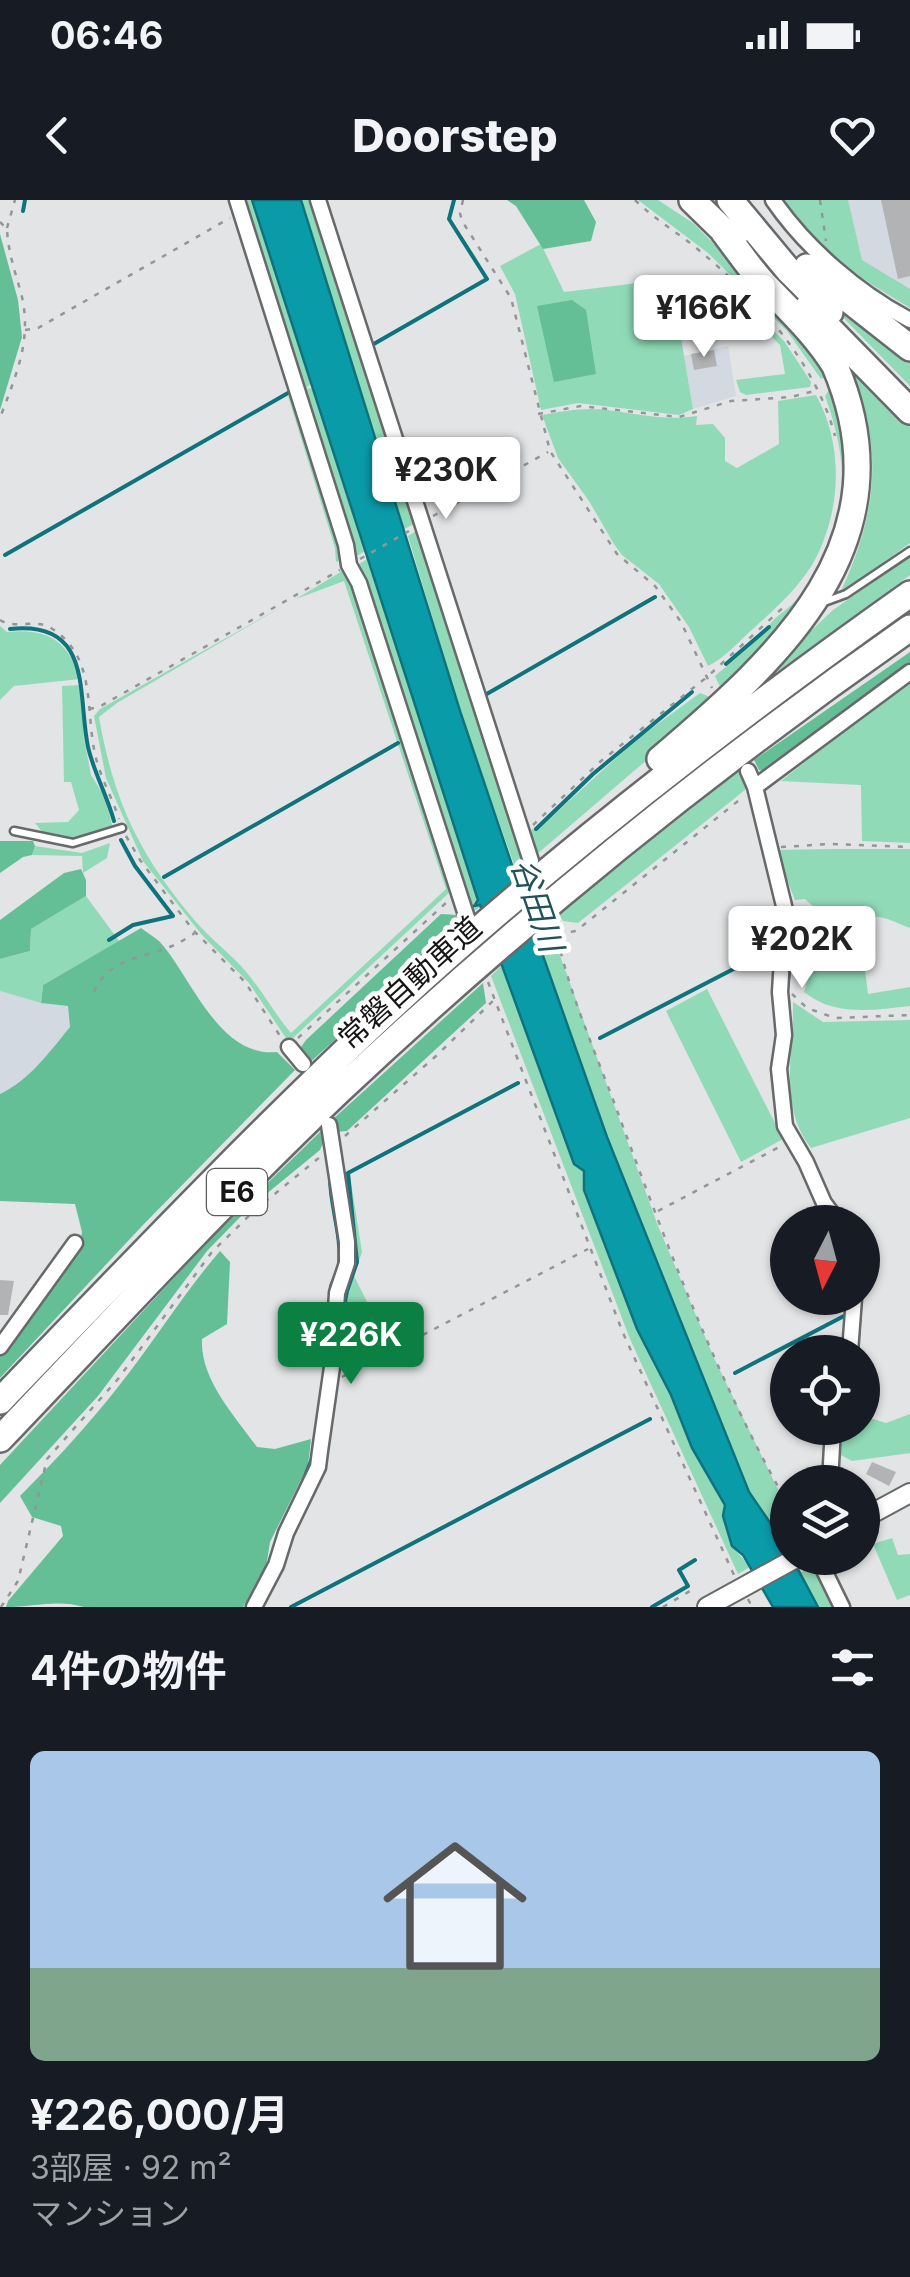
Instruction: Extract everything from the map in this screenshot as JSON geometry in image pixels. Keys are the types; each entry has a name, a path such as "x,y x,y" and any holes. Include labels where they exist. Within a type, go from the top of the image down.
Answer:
{"highway":[{"path":"532,872 760,674 798,636 847,567 862,524 867,469 861,426 850,395 823,348 692,200"},
{"path":"736,206 866,317 910,348"},
{"path":"736,206 788,271 910,394"},
{"path":"723,232 774,273 910,411"},
{"path":"532,872 910,594"},
{"name":"常磐自動車道","path":"0,1439 159,1269 266,1162 664,810 810,698 910,631"},
{"name":"常磐自動車道","path":"0,1401 264,1128 532,872"}],"street":[{"path":"318,200 532,872"},
{"path":"772,200 822,257 910,320"},
{"path":"239,206 460,896 478,924"},
{"path":"755,787 910,672"},
{"path":"748,771 786,910 780,992 784,1035 780,1097 791,1141 806,1162 825,1205"},
{"path":"289,1047 303,1064"},
{"path":"254,1607 318,1466 337,1293 347,1252 328,1125"},
{"path":"0,1348 76,1243"},
{"path":"880,1509 910,1492"},
{"path":"708,1607 747,1596 774,1575"},
{"path":"826,1575 842,1607"}],"lane":[{"path":"827,600 846,594 910,550"},
{"path":"14,831 74,843 122,828"}],"path":[{"path":"0,418 19,372 25,330 22,298 8,249 7,229 15,200"},
{"path":"463,200 462,221 511,298 550,451 617,554 644,574 681,622 717,699"},
{"path":"635,200 697,248 781,332 819,390 836,440"},
{"path":"820,200 825,228 822,257"},
{"path":"25,330 38,328 239,206"},
{"path":"0,222 7,229"},
{"path":"538,414 581,406 679,417 731,401 791,398 819,390"},
{"path":"89,709 99,707 550,451"},
{"path":"521,837 601,761 707,676 794,597"},
{"path":"0,620 39,623 65,638 79,658 88,680 96,758 122,828 140,860 196,932 245,982 289,1047 440,906 460,896"},
{"path":"557,934 576,930 755,787"},
{"path":"769,849 830,844 909,847"},
{"path":"548,916 656,1212 708,1338 770,1467"},
{"path":"94,992 104,976 119,964 173,946 196,932"},
{"path":"487,969 623,1333 747,1596"},
{"path":"780,992 792,994 822,1016 910,1015"},
{"path":"1,1607 18,1582 47,1460 118,1379 212,1252 254,1210 436,1056 495,998"},
{"path":"656,1212 791,1141"},
{"path":"330,1380 342,1378 589,1248"},
{"path":"663,1607 690,1591"}],"shaded area":[{"path":"824,200 910,200 910,308 853,275"},
{"path":"728,346 736,396 693,409 684,356"},
{"path":"0,991 68,1006 70,1027 39,1065 12,1089 0,1094"}],"green space":[{"path":"241,200 252,200 311,383 306,389 312,388 365,551 350,560"},
{"path":"301,200 314,200 418,522 404,529"},
{"path":"507,200 584,200 596,222 591,241 543,249 516,206"},
{"path":"638,200 658,200 693,223 776,306 828,376 821,379 787,331 708,253"},
{"path":"776,200 848,200 862,260 910,289 910,308 828,257 822,244 819,246"},
{"path":"0,234 18,300 22,337 0,410"},
{"path":"541,244 564,292 671,279 693,409 679,415 578,403 541,410 515,294 500,266"},
{"path":"717,275 784,341 811,382 810,387 746,395 740,392 736,380 785,374 780,345 718,283"},
{"path":"766,276 910,421 910,543 846,590 842,589 861,538 872,485 869,431 848,381"},
{"path":"823,292 910,358 910,386 824,298"},
{"path":"572,300 586,310 596,374 554,382 537,306"},
{"path":"834,382 845,403 849,543 724,695 715,676 798,598 828,550 837,526 842,501 840,450 825,396"},
{"path":"293,394 344,558 336,562 288,396"},
{"path":"816,395 832,436 836,481 822,545 806,574 785,598 708,666 689,627 659,584 614,544 558,458 542,415 591,409 663,417 697,416 696,425 713,424 725,438 725,461 737,468 779,444 778,401"},
{"path":"421,528 420,540 527,864 517,873 461,714 408,536"},
{"path":"910,556 910,575 759,685 757,682 833,610"},
{"path":"367,559 479,901 474,906 481,906 470,915 353,568"},
{"path":"344,570 349,573 452,890 293,1038 286,1038 249,983 202,935 143,861 106,778 94,716 100,709 283,606 99,717 113,776 145,851 176,898 247,973 291,1033 446,889 344,581 296,599"},
{"path":"0,626 7,632 34,632 54,639 69,655 80,679 14,686 0,700"},
{"path":"910,652 910,669 767,772 759,770 754,760"},
{"path":"910,679 910,843 862,841 861,785 781,781"},
{"path":"81,685 91,775 106,799 113,829 72,839 47,838 35,823 68,822 79,810 71,782 64,782 62,686"},
{"path":"700,693 710,697 712,704 536,855 527,834 536,831 637,739"},
{"path":"741,769 745,790 578,923 563,921 559,914"},
{"path":"0,841 33,841 35,846 32,855 0,873"},
{"path":"110,843 107,858 83,873 82,856 32,855 35,846 82,853"},
{"path":"910,849 910,928 879,917 833,918 805,899 795,900 775,850"},
{"path":"81,869 86,896 31,929 30,951 0,959 0,920 64,873"},
{"path":"86,896 119,941 43,985 41,1003 0,991 0,959 30,951 31,929"},
{"path":"441,914 457,915 464,923 307,1065 301,1047 306,1040"},
{"path":"549,925 658,1226 715,1360 770,1473 770,1523 749,1492 607,1137 536,936"},
{"path":"141,928 160,942 223,1029 257,1050 277,1052 295,1070 0,1378 0,1354 79,1250 82,1232 75,1204 0,1201 0,1094 30,1073 70,1027 68,1006 41,1003 43,985"},
{"path":"503,964 574,1164 584,1170 584,1190 637,1329 671,1395 692,1448 725,1505 723,1516 732,1546 750,1567 738,1574 630,1339 491,976"},
{"path":"812,966 865,969 868,994 910,987 910,1006 855,1010 828,1005 804,992"},
{"path":"483,983 486,1003 347,1131 337,1132 332,1120"},
{"path":"707,989 783,1139 741,1162 666,1011"},
{"path":"793,1002 823,1022 910,1020 910,1118 811,1148 801,1132 791,1097"},
{"path":"321,1131 320,1150 249,1208 207,1251 98,1396 0,1503 0,1465 211,1238"},
{"path":"349,1170 362,1252 354,1276 389,1345 337,1371 342,1174"},
{"path":"220,1251 230,1262 227,1324 202,1339 212,1382 257,1447 275,1449 311,1439 308,1466 270,1542 266,1567 243,1607 84,1607 55,1603 6,1607 63,1536 61,1526 32,1517 20,1496 107,1401"},
{"path":"910,1414 910,1453 852,1461 839,1454 840,1445 880,1445 880,1421 886,1423"},
{"path":"892,1538 898,1555 910,1554 910,1595 897,1600 880,1560 880,1542"},
{"path":"801,1575 824,1575 838,1607 818,1607"}],"water":[{"path":"252,200 301,200 461,714 607,1137 749,1492 770,1523 770,1575 801,1575 818,1607 773,1607 743,1555 732,1546 723,1516 725,1505 692,1448 671,1395 637,1329 584,1190 584,1171 574,1164 480,905 474,906 478,900"}],"building":[{"path":"881,200 910,200 910,276 898,279"},
{"path":"714,350 717,366 694,370 691,354"},
{"path":"0,1280 14,1281 8,1315 0,1315"},
{"path":"880,1465 896,1472 889,1486 880,1481"}],"waterway":[{"path":"23,211 25,200"},
{"path":"372,345 487,279 449,219 454,200"},
{"path":"5,555 288,393"},
{"path":"485,695 655,597"},
{"path":"726,664 769,627"},
{"path":"10,629 37,629 56,636 69,649 81,684 88,747 114,821"},
{"path":"536,829 593,774 692,692"},
{"path":"164,877 398,743"},
{"path":"109,940 133,925 173,916 135,866 121,840"},
{"path":"785,883 794,921 787,989"},
{"path":"600,1038 776,947"},
{"path":"788,997 790,1042"},
{"path":"341,1322 357,1262 348,1173 518,1083"},
{"path":"330,1177 339,1265"},
{"path":"328,1323 331,1286 336,1274"},
{"path":"858,1335 860,1315"},
{"path":"735,1373 844,1316"},
{"path":"314,1447 326,1362"},
{"path":"291,1607 650,1419"},
{"path":"300,1489 313,1456"},
{"path":"273,1553 280,1529"},
{"path":"652,1607 688,1586 679,1570 695,1560"}],"water label":[{"name":"谷田川","path":"537,905"}]}
